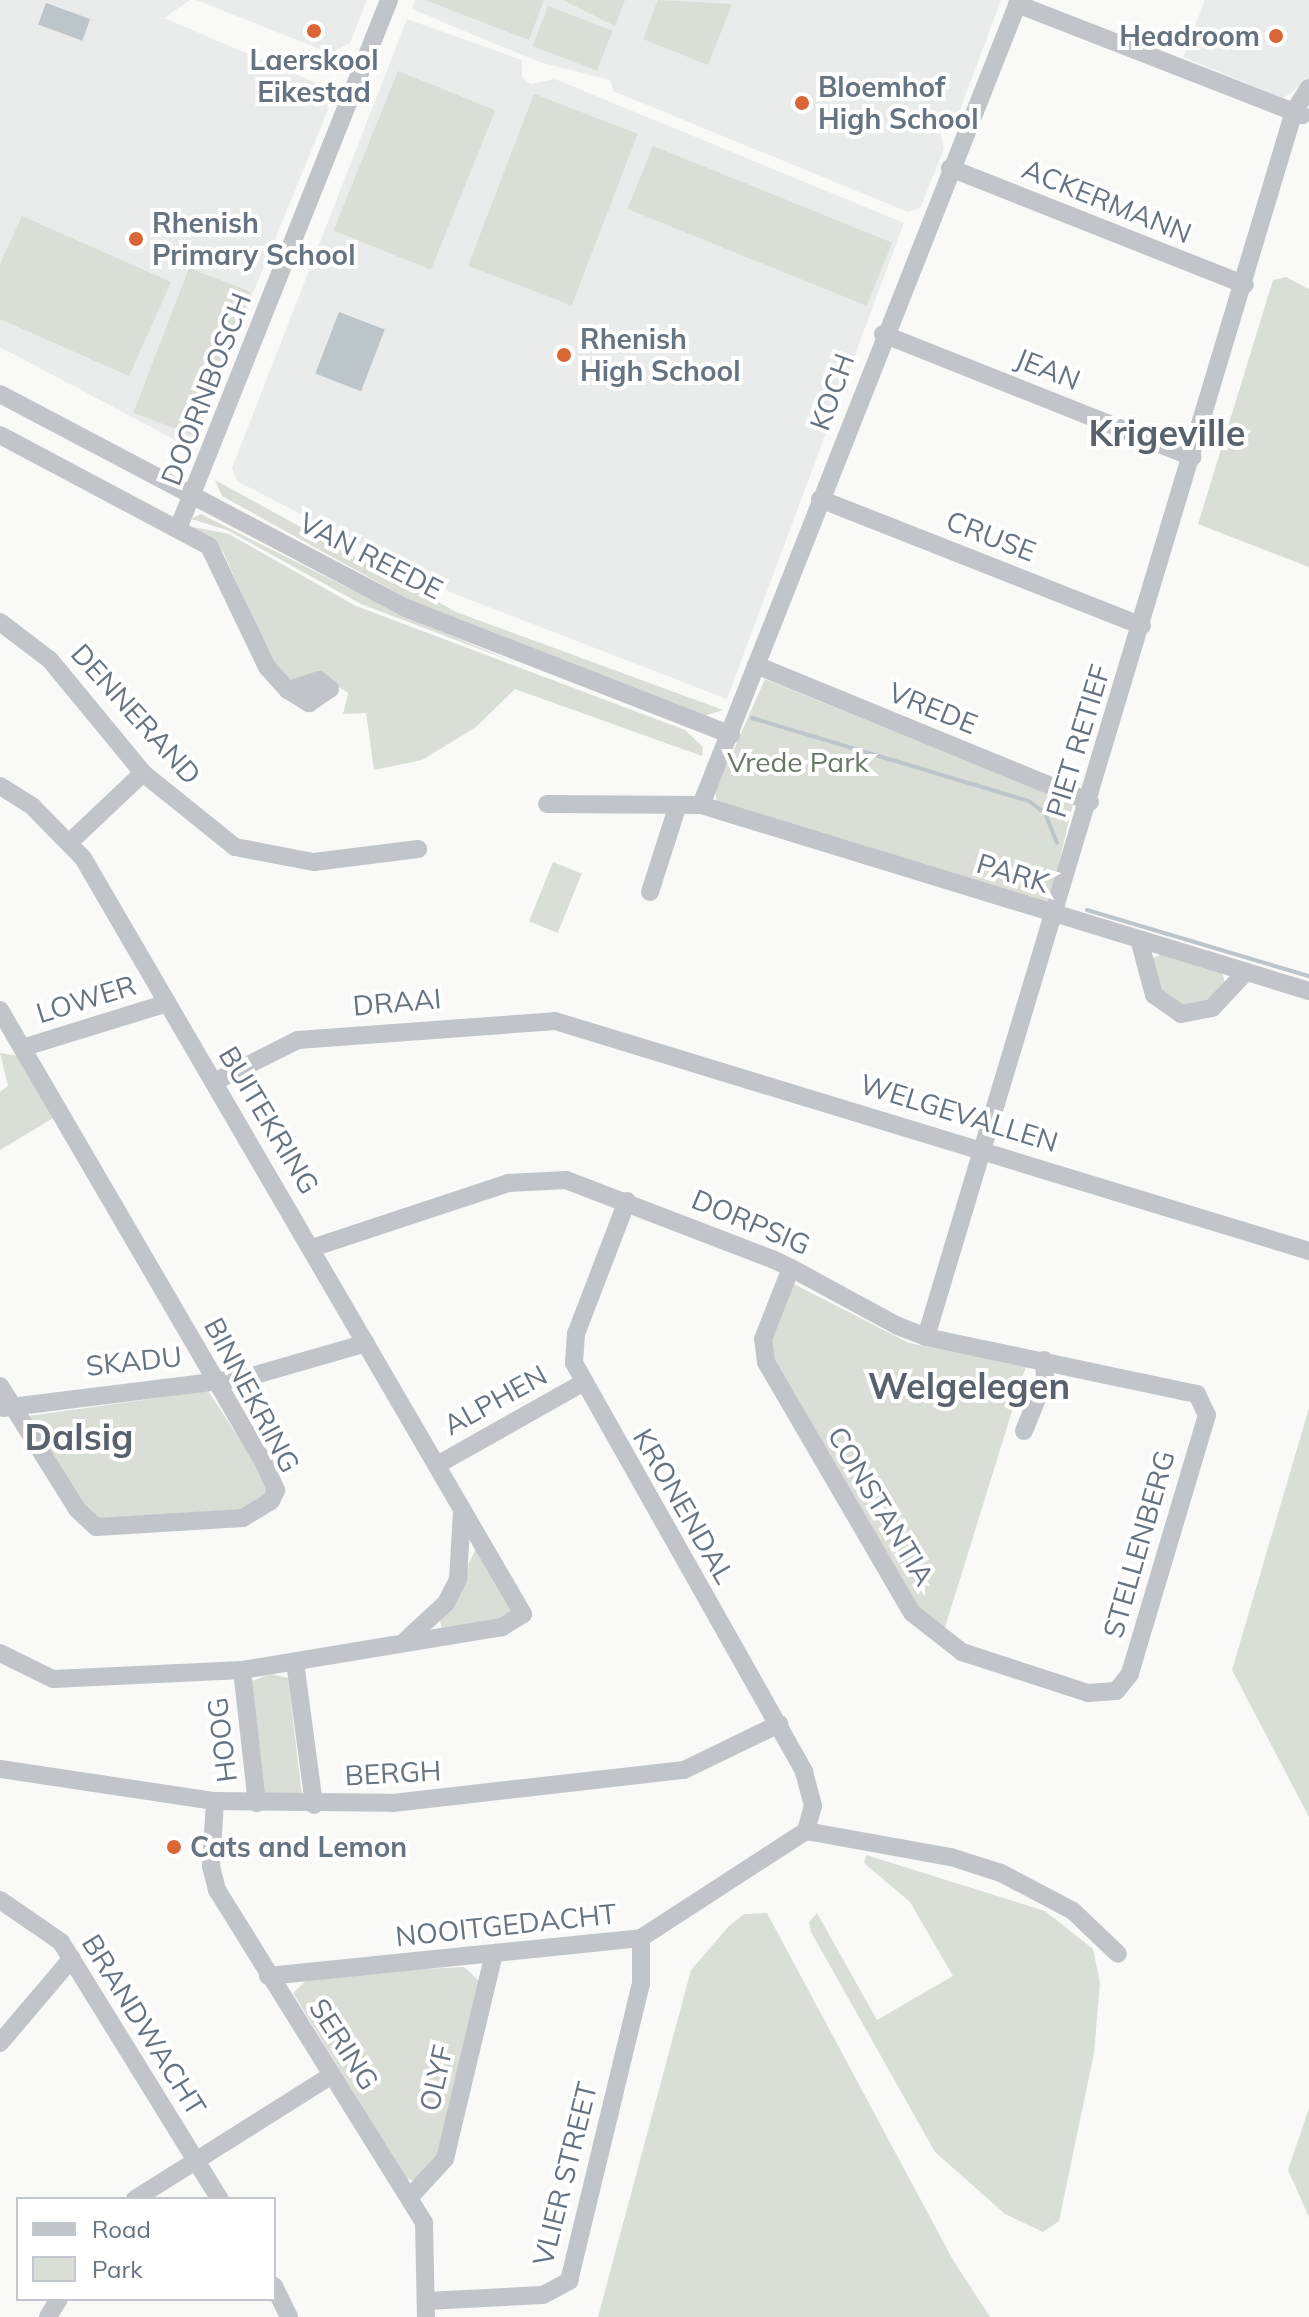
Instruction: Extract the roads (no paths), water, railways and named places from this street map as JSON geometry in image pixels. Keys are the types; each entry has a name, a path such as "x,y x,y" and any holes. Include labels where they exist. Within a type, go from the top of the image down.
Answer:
{"street":[{"name":"DOORNBOSCH","path":"178,529 195,496 389,0"},
{"path":"1018,2 1302,113"},
{"name":"KOCH","path":"701,805 731,735 883,334 1018,2"},
{"name":"PIET RETIEF","path":"926,1337 1192,457 1283,161 1309,88"},
{"name":"ACKERMANN","path":"950,168 1245,285"},
{"name":"JEAN","path":"883,334 1192,457"},
{"name":"VAN REEDE","path":"0,394 406,608 731,735"},
{"path":"0,435 178,529 216,554 252,646 288,690 325,682 330,693 317,703"},
{"name":"CRUSE","path":"820,499 1142,626"},
{"name":"DENNERAND","path":"0,622 50,660 143,773 222,840 264,857 314,862 418,849"},
{"name":"VREDE","path":"756,665 1090,802"},
{"path":"71,841 143,773"},
{"name":"BUITEKRING","path":"0,786 71,841 519,1601 521,1618 242,1670 63,1680 27,1670 0,1653"},
{"name":"PARK","path":"547,804 701,805 1140,943 1309,991"},
{"path":"650,892 678,805"},
{"path":"1140,943 1154,995 1181,1014 1212,1008 1246,972"},
{"name":"LOWER","path":"13,1044 167,1003"},
{"name":"BINNEKRING","path":"0,1010 13,1044 217,1381 276,1490 255,1515 96,1527 77,1509 6,1407 0,1386"},
{"name":"DRAAI","path":"214,1082 275,1047 313,1037 526,1019 593,1030"},
{"name":"WELGEVALLEN","path":"593,1030 1309,1251"},
{"name":"DORPSIG","path":"312,1248 527,1178 566,1180 627,1201 791,1268 926,1337 1167,1385"},
{"name":"KRONENDAL","path":"627,1201 576,1334 581,1384 779,1724 812,1795 806,1831"},
{"name":"CONSTANTIA","path":"791,1268 763,1339 766,1362 900,1597 949,1646 1067,1687"},
{"name":"SKADU","path":"6,1407 217,1381 366,1343"},
{"path":"1024,1431 1045,1379 1044,1360"},
{"name":"ALPHEN","path":"437,1465 581,1384"},
{"name":"STELLENBERG","path":"1067,1687 1107,1694 1130,1674 1207,1415 1197,1394 1167,1385"},
{"path":"404,1642 446,1603 458,1579 462,1506"},
{"path":"295,1662 314,1805"},
{"name":"HOOG","path":"242,1670 257,1803"},
{"name":"BERGH","path":"0,1769 215,1801 314,1805 491,1795 672,1772 718,1758 779,1724"},
{"name":"SERING","path":"215,1801 213,1877 268,1976 410,2197 428,2238 427,2309"},
{"path":"806,1831 951,1857 1001,1873 1073,1911 1118,1954"},
{"name":"NOOITGEDACHT","path":"268,1976 493,1958 641,1938 806,1831"},
{"name":"BRANDWACHT","path":"0,1900 46,1929 72,1958 219,2197"},
{"name":"VLIER STREET","path":"427,2309 543,2295 569,2281 641,1984 641,1938"},
{"path":"0,2043 72,1958"},
{"name":"OLYF","path":"410,2197 445,2159 493,1958"},
{"path":"138,2197 330,2076"},
{"path":"276,2290 289,2317"}],"waterway":[{"path":"752,718 1029,801 1045,813 1057,843"},
{"path":"1087,910 1309,976"}],"place":[{"name":"Laerskool Eikestad","path":"314,31"},
{"name":"Headroom","path":"1276,36"},
{"name":"Bloemhof High School","path":"802,103"},
{"name":"Rhenish Primary School","path":"136,239"},
{"name":"Rhenish High School","path":"564,355"},
{"name":"Cats and Lemon","path":"174,1847"}],"district":[{"name":"Krigeville","path":"1167,433"},
{"name":"Welgelegen","path":"969,1386"},
{"name":"Dalsig","path":"79,1437"}],"park label":[{"name":"Vrede Park","path":"798,762"}]}
